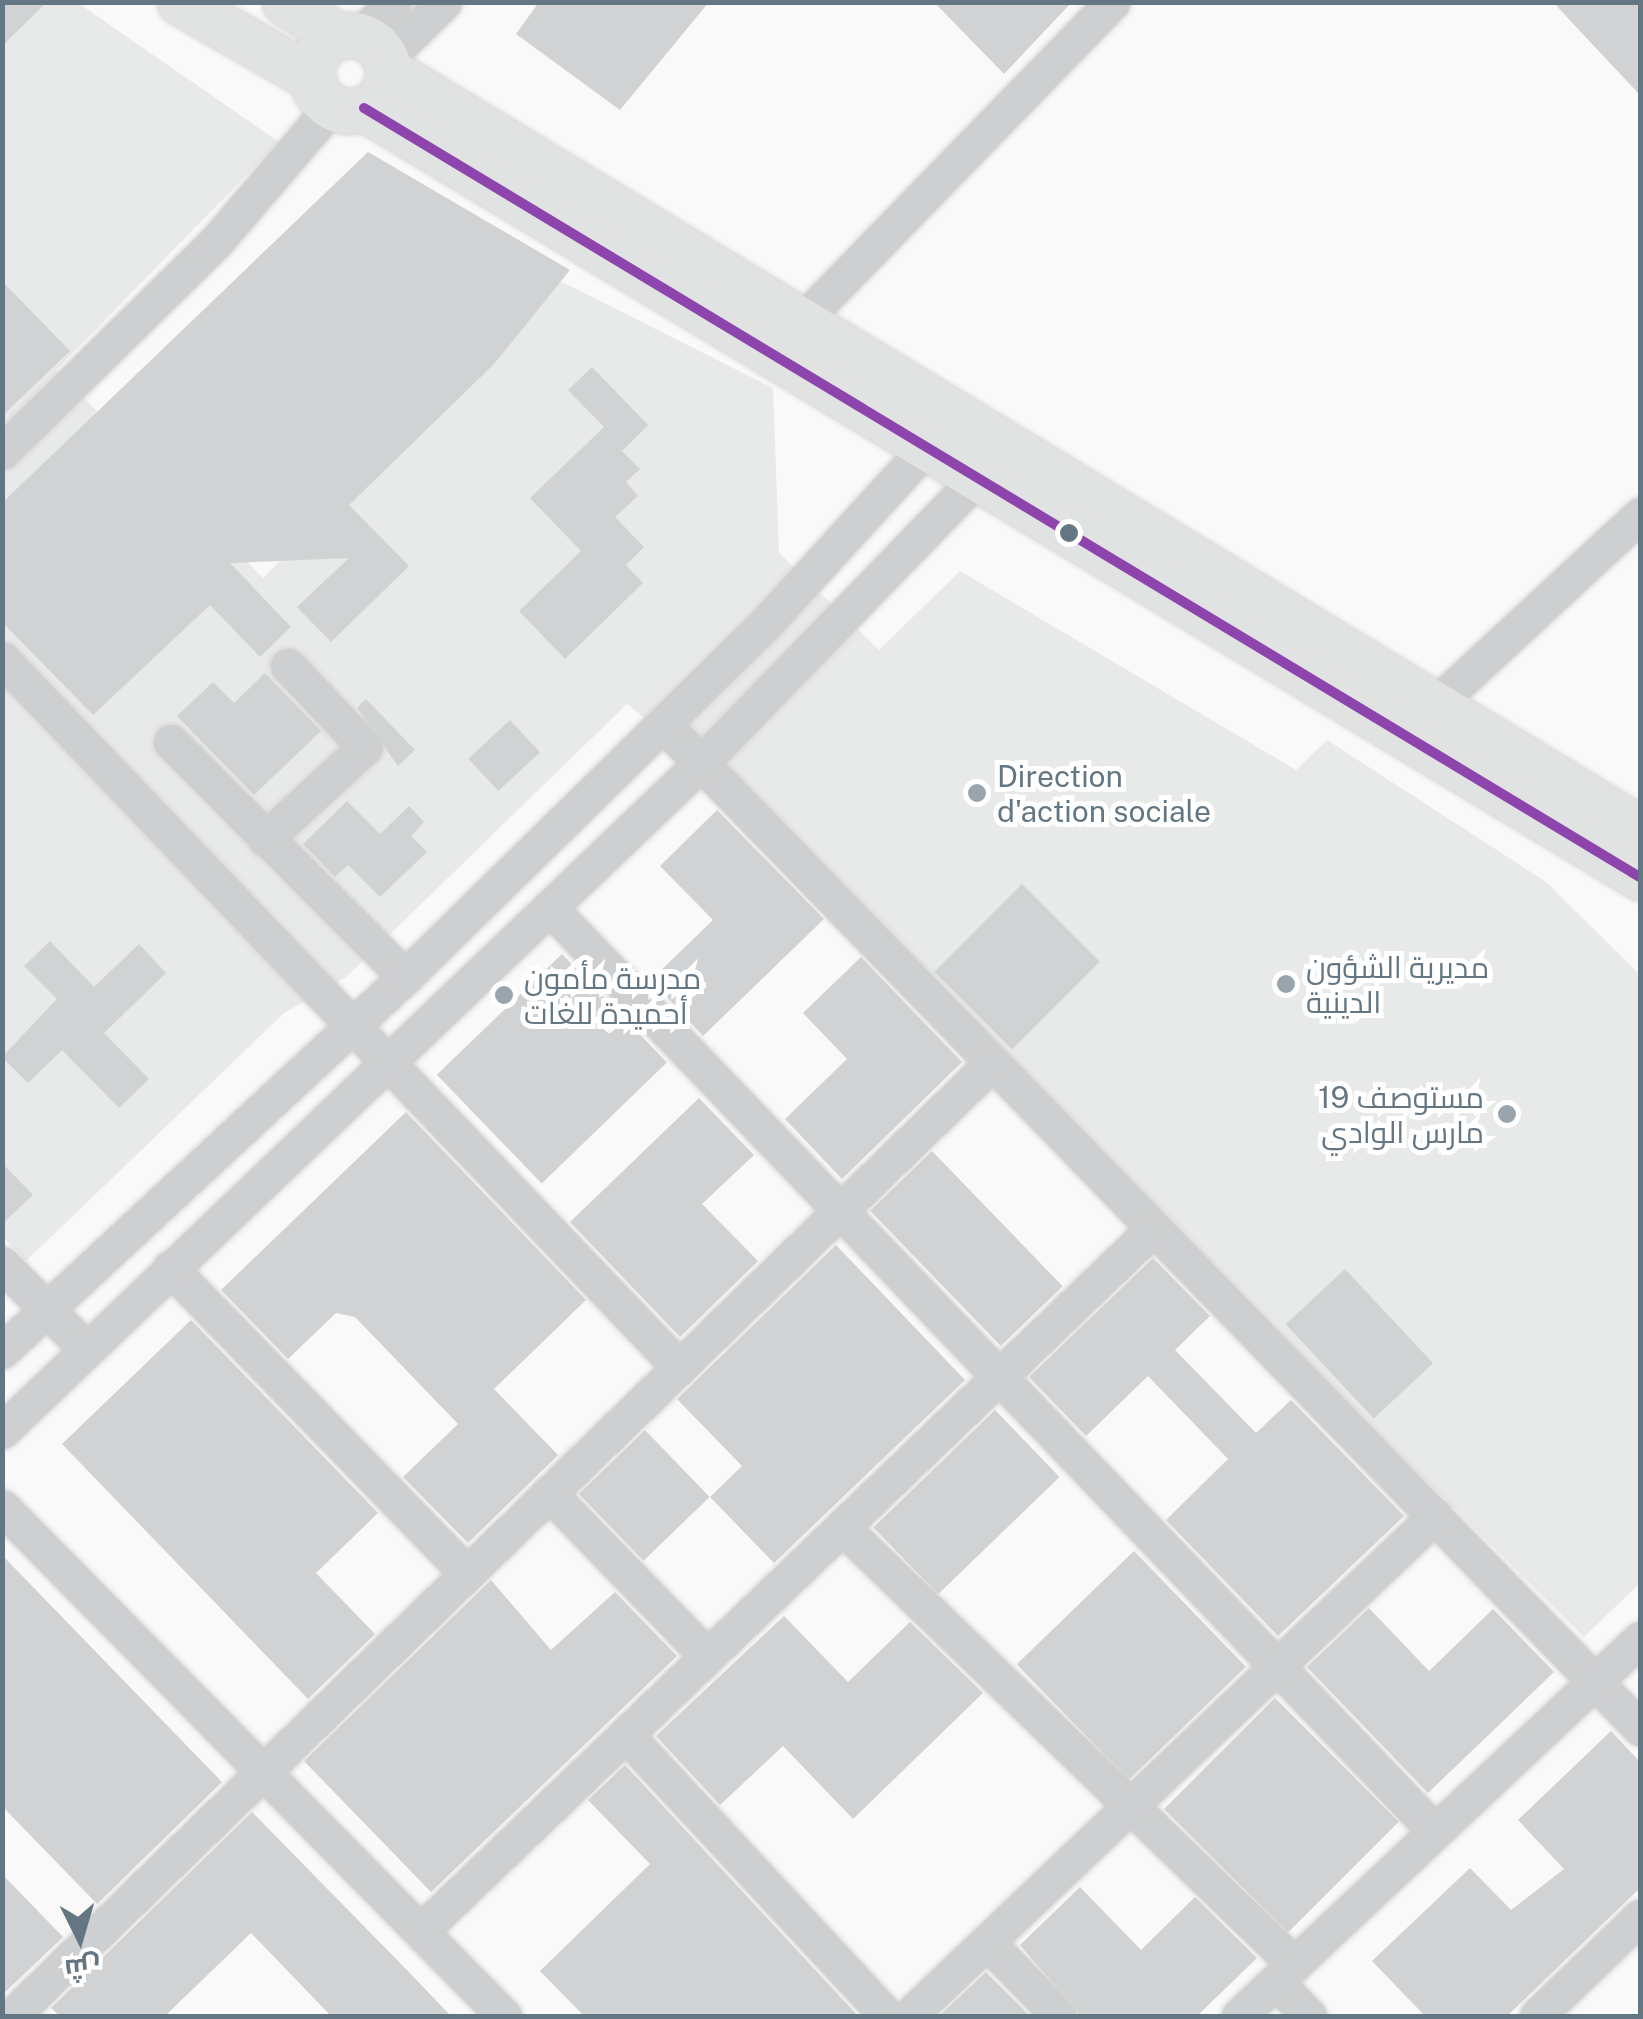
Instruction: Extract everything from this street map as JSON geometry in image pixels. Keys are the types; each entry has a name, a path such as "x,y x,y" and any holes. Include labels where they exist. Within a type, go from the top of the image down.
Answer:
{"main road":[{"path":"180,2 1640,877"},
{"path":"285,2 807,316 1640,828"},
{"path":"336,98 320,48 368,50"},
{"path":"336,98 382,94 368,50"}],"street":[{"path":"368,50 394,2"},
{"path":"368,50 444,2"},
{"path":"807,316 1112,2"},
{"path":"2,452 215,243 336,98"},
{"path":"2,1351 358,1024 663,724 926,450 956,411"},
{"path":"2,1431 701,763 980,478 1009,442"},
{"path":"1436,704 1640,516"},
{"path":"2,660 392,1059 678,1366"},
{"path":"265,839 364,747 288,666"},
{"path":"663,724 992,1062 1150,1232 1436,1516 1640,1728"},
{"path":"171,742 406,977"},
{"path":"550,908 1434,1830"},
{"path":"12,2016 992,1062"},
{"path":"422,1930 1150,1232"},
{"path":"2,1264 86,1348"},
{"path":"170,1268 466,1572"},
{"path":"548,1493 707,1656"},
{"path":"2,1507 504,2016"},
{"path":"908,2016 989,1944 1436,1516"},
{"path":"842,1527 1135,1804 1285,1973 1309,2016"},
{"path":"1239,2016 1640,1639"},
{"path":"626,1735 887,2016"},
{"path":"1537,2016 1640,1917"},
{"path":"989,1944 1058,2016"}],"shaded area":[{"path":"3,3 78,3 279,142 56,370 263,578 560,281 773,388 779,553 879,650 960,571 1296,770 1327,740 1546,882 1640,975 1640,1583 1584,1637 701,763 627,704 345,978 284,1013 26,1261 3,1237"}],"building":[{"path":"2,2 47,2 2,46"},
{"path":"539,2 709,2 620,110 516,34"},
{"path":"934,2 1072,2 1004,74"},
{"path":"1553,2 1640,2 1640,95 1578,29"},
{"path":"368,152 570,270 494,364 349,505 409,566 331,642 297,607 349,558 230,563 291,627 260,657 210,605 93,715 2,622 2,503"},
{"path":"2,281 70,351 2,416"},
{"path":"592,367 648,425 622,451 640,469 626,482 638,496 615,517 644,547 626,565 643,583 565,659 519,611 581,551 530,498 604,427 568,390"},
{"path":"265,673 321,731 254,795 177,716 213,682 234,703"},
{"path":"366,699 415,750 398,766 357,708"},
{"path":"510,720 540,752 498,791 468,759"},
{"path":"347,801 380,834 409,806 424,822 411,836 427,852 380,897 348,865 335,877 303,844"},
{"path":"717,810 824,919 703,1036 651,980 713,920 660,866"},
{"path":"1022,884 1100,962 1012,1049 934,972"},
{"path":"50,941 94,987 139,944 166,973 104,1033 149,1079 119,1108 62,1050 28,1083 2,1057 57,999 24,966"},
{"path":"562,954 667,1063 542,1183 437,1075"},
{"path":"861,957 962,1062 842,1179 785,1119 847,1059 803,1013"},
{"path":"699,1098 754,1155 702,1204 758,1261 680,1337 570,1222"},
{"path":"406,1112 586,1300 494,1389 558,1455 468,1543 403,1477 458,1424 355,1317 336,1313 288,1359 221,1290"},
{"path":"932,1151 1063,1286 1001,1346 870,1211"},
{"path":"2,1163 33,1195 2,1224"},
{"path":"836,1245 965,1380 774,1563 710,1497 742,1466 677,1399"},
{"path":"1153,1258 1210,1316 1175,1350 1256,1433 1291,1400 1404,1516 1278,1636 1166,1520 1228,1459 1148,1376 1086,1436 1029,1377"},
{"path":"1345,1269 1433,1363 1374,1419 1286,1324"},
{"path":"191,1320 378,1513 316,1573 375,1634 308,1699 62,1444"},
{"path":"995,1410 1060,1477 938,1594 873,1527"},
{"path":"645,1430 710,1497 643,1561 579,1494"},
{"path":"1134,1551 1246,1667 1129,1780 1017,1664"},
{"path":"2,1555 222,1782 97,1904 2,1806"},
{"path":"491,1580 551,1650 615,1592 677,1656 431,1892 304,1761"},
{"path":"1369,1608 1429,1671 1493,1609 1554,1672 1428,1793 1307,1667"},
{"path":"784,1616 848,1682 910,1622 983,1693 853,1819 783,1746 720,1805 656,1736"},
{"path":"1275,1698 1399,1822 1288,1933 1164,1809"},
{"path":"1611,1731 1640,1762 1640,1888 1507,2016 1425,2016 1372,1961 1470,1868 1511,1910 1564,1869 1518,1820"},
{"path":"625,1765 858,2016 584,2016 540,1971 650,1864 588,1800"},
{"path":"252,1812 451,2016 331,2016 251,1933 165,2016 60,2016 51,2008"},
{"path":"2,1874 63,1937 2,1995"},
{"path":"1080,1887 1141,1950 1195,1897 1257,1958 1197,2016 1080,2016 1020,1945"},
{"path":"986,1972 1030,2016 939,2016"}],"transit line":[{"path":"364,108 1640,877"}],"place":[{"name":"Direction d'action sociale","path":"977,793"},
{"name":"مديرية الشؤون الدينية","path":"1286,984"},
{"name":"مدرسة مأمون أحميدة للغات","path":"504,995"},
{"name":"مستوصف 19 مارس الوادي","path":"1507,1114"}]}
